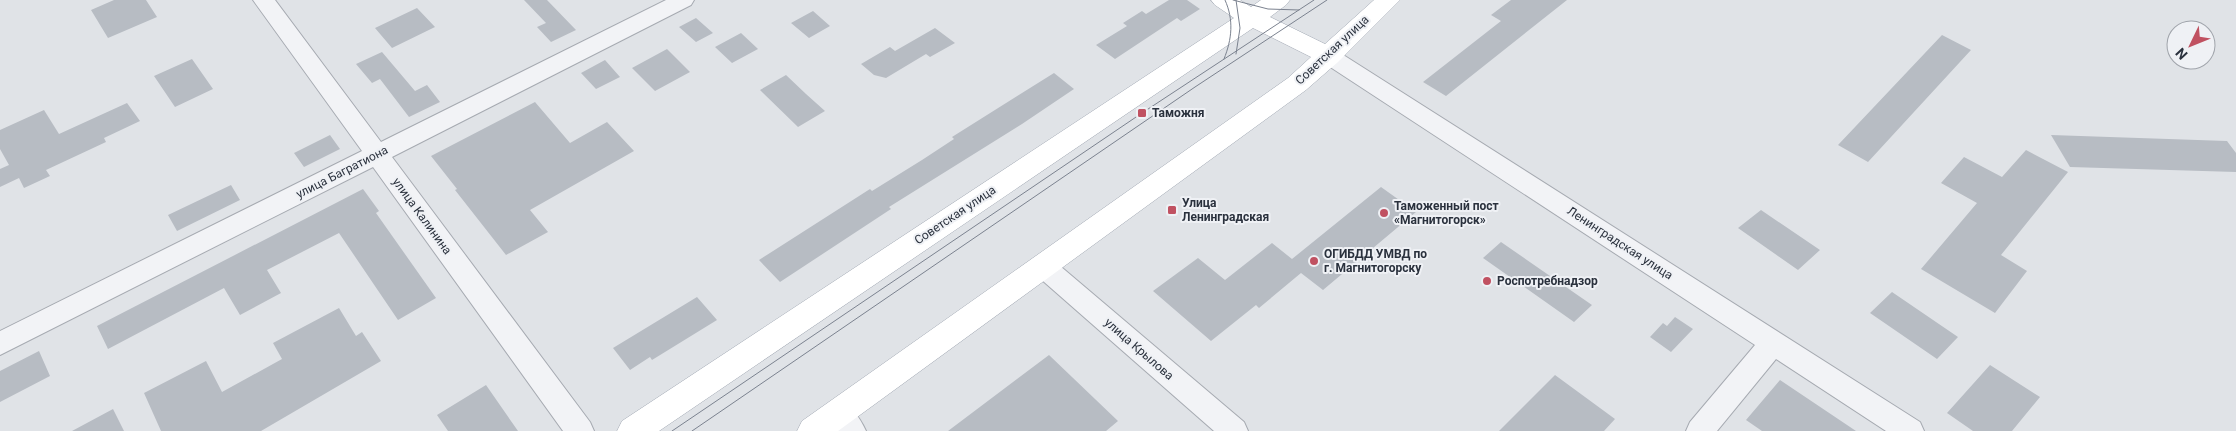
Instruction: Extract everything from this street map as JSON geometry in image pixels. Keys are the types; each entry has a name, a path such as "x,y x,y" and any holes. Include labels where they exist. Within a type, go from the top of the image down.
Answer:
{"main road":[{"name":"Ленинградская улица","path":"1223,0 1264,6 1329,56"},
{"name":"Советская улица","path":"813,431 845,422 1044,267 1297,84 1388,0"},
{"name":"Советская улица","path":"633,431 1264,6"}],"street":[{"name":"улица Калинина","path":"264,0 580,431"},
{"name":"улица Багратиона","path":"0,344 683,0"},
{"name":"Ленинградская улица","path":"1329,56 1910,431"},
{"name":"улица Крылова","path":"1044,267 1234,431"},
{"path":"1700,431 1774,342"}],"building":[{"path":"114,0 146,0 157,17 108,38 91,10"},
{"path":"524,0 547,0 576,30 551,42 537,27 546,23"},
{"path":"1169,0 1187,0 1200,9 1181,21 1177,18 1115,59 1096,45 1127,26 1123,23 1142,11 1146,14"},
{"path":"1511,0 1567,0 1446,96 1423,82 1501,21 1491,15"},
{"path":"417,8 435,27 392,48 375,28"},
{"path":"813,11 830,26 809,38 791,23"},
{"path":"696,18 713,33 696,42 679,27"},
{"path":"935,28 955,43 930,57 926,54 886,78 874,75 861,64 890,47 895,51"},
{"path":"741,33 758,49 732,63 715,47"},
{"path":"1942,35 1971,50 1868,162 1838,145"},
{"path":"667,49 690,72 655,91 632,68"},
{"path":"382,52 415,91 427,85 440,102 409,117 380,79 372,83 356,64"},
{"path":"192,59 213,89 175,107 154,76"},
{"path":"605,60 620,77 596,89 581,73"},
{"path":"1054,73 1074,89 1022,124 889,207 891,209 780,282 759,260 870,189 872,191 922,160 954,139 952,137"},
{"path":"786,75 825,111 798,127 760,90"},
{"path":"535,102 570,143 607,122 634,151 530,210 548,232 506,255 431,156"},
{"path":"127,103 140,121 104,138 106,142 46,170 50,176 24,188 19,178 0,187 0,169 9,165 0,149 0,130 44,110 59,134"},
{"path":"330,135 340,149 304,167 294,153"},
{"path":"2051,135 2227,141 2236,153 2236,172 2070,167"},
{"path":"2026,150 2068,172 2001,255 2027,271 1995,313 1921,269 1977,203 1941,183 1964,157 2002,177"},
{"path":"231,185 240,200 177,231 168,215"},
{"path":"1381,187 1416,212 1323,290 1301,273 1259,308 1256,305 1211,341 1153,291 1198,258 1225,280 1272,243 1292,259"},
{"path":"363,189 379,211 376,213 436,298 398,320 339,233 267,270 281,293 240,315 224,288 108,349 97,326"},
{"path":"1761,210 1820,250 1798,270 1738,228"},
{"path":"1501,242 1592,305 1574,322 1483,258"},
{"path":"1892,292 1958,337 1937,359 1870,313"},
{"path":"697,297 717,320 652,360 650,357 630,370 613,348"},
{"path":"339,308 356,336 362,332 381,361 261,431 161,431 144,393 206,361 222,392 282,359 273,343"},
{"path":"1675,317 1693,329 1671,352 1650,337 1663,323 1667,326"},
{"path":"39,351 50,376 0,402 0,371"},
{"path":"1049,355 1118,421 1106,431 948,431"},
{"path":"1990,365 2040,397 2012,431 1973,431 1947,413"},
{"path":"1555,375 1615,419 1604,431 1499,431"},
{"path":"1780,380 1856,431 1762,431 1746,420"},
{"path":"486,385 518,431 448,431 437,415"},
{"path":"113,409 124,431 72,431"}],"tram line":[{"path":"1224,59 1231,30 1230,15 1225,0"},
{"path":"1299,10 1314,0"},
{"path":"692,431 1195,87 1327,0"},
{"path":"1236,1 1268,9 1299,10"},
{"path":"1236,1 1240,28 1236,51"},
{"path":"1236,51 1299,10"},
{"path":"672,431 1236,51"}],"place":[{"name":"Таможня","path":"1142,113"},
{"name":"Улица Ленинградская","path":"1172,210"},
{"name":"Таможенный пост «Магнитогорск»","path":"1384,213"},
{"name":"ОГИБДД УМВД по г. Магнитогорску","path":"1314,261"},
{"name":"Роспотребнадзор","path":"1487,281"}]}
